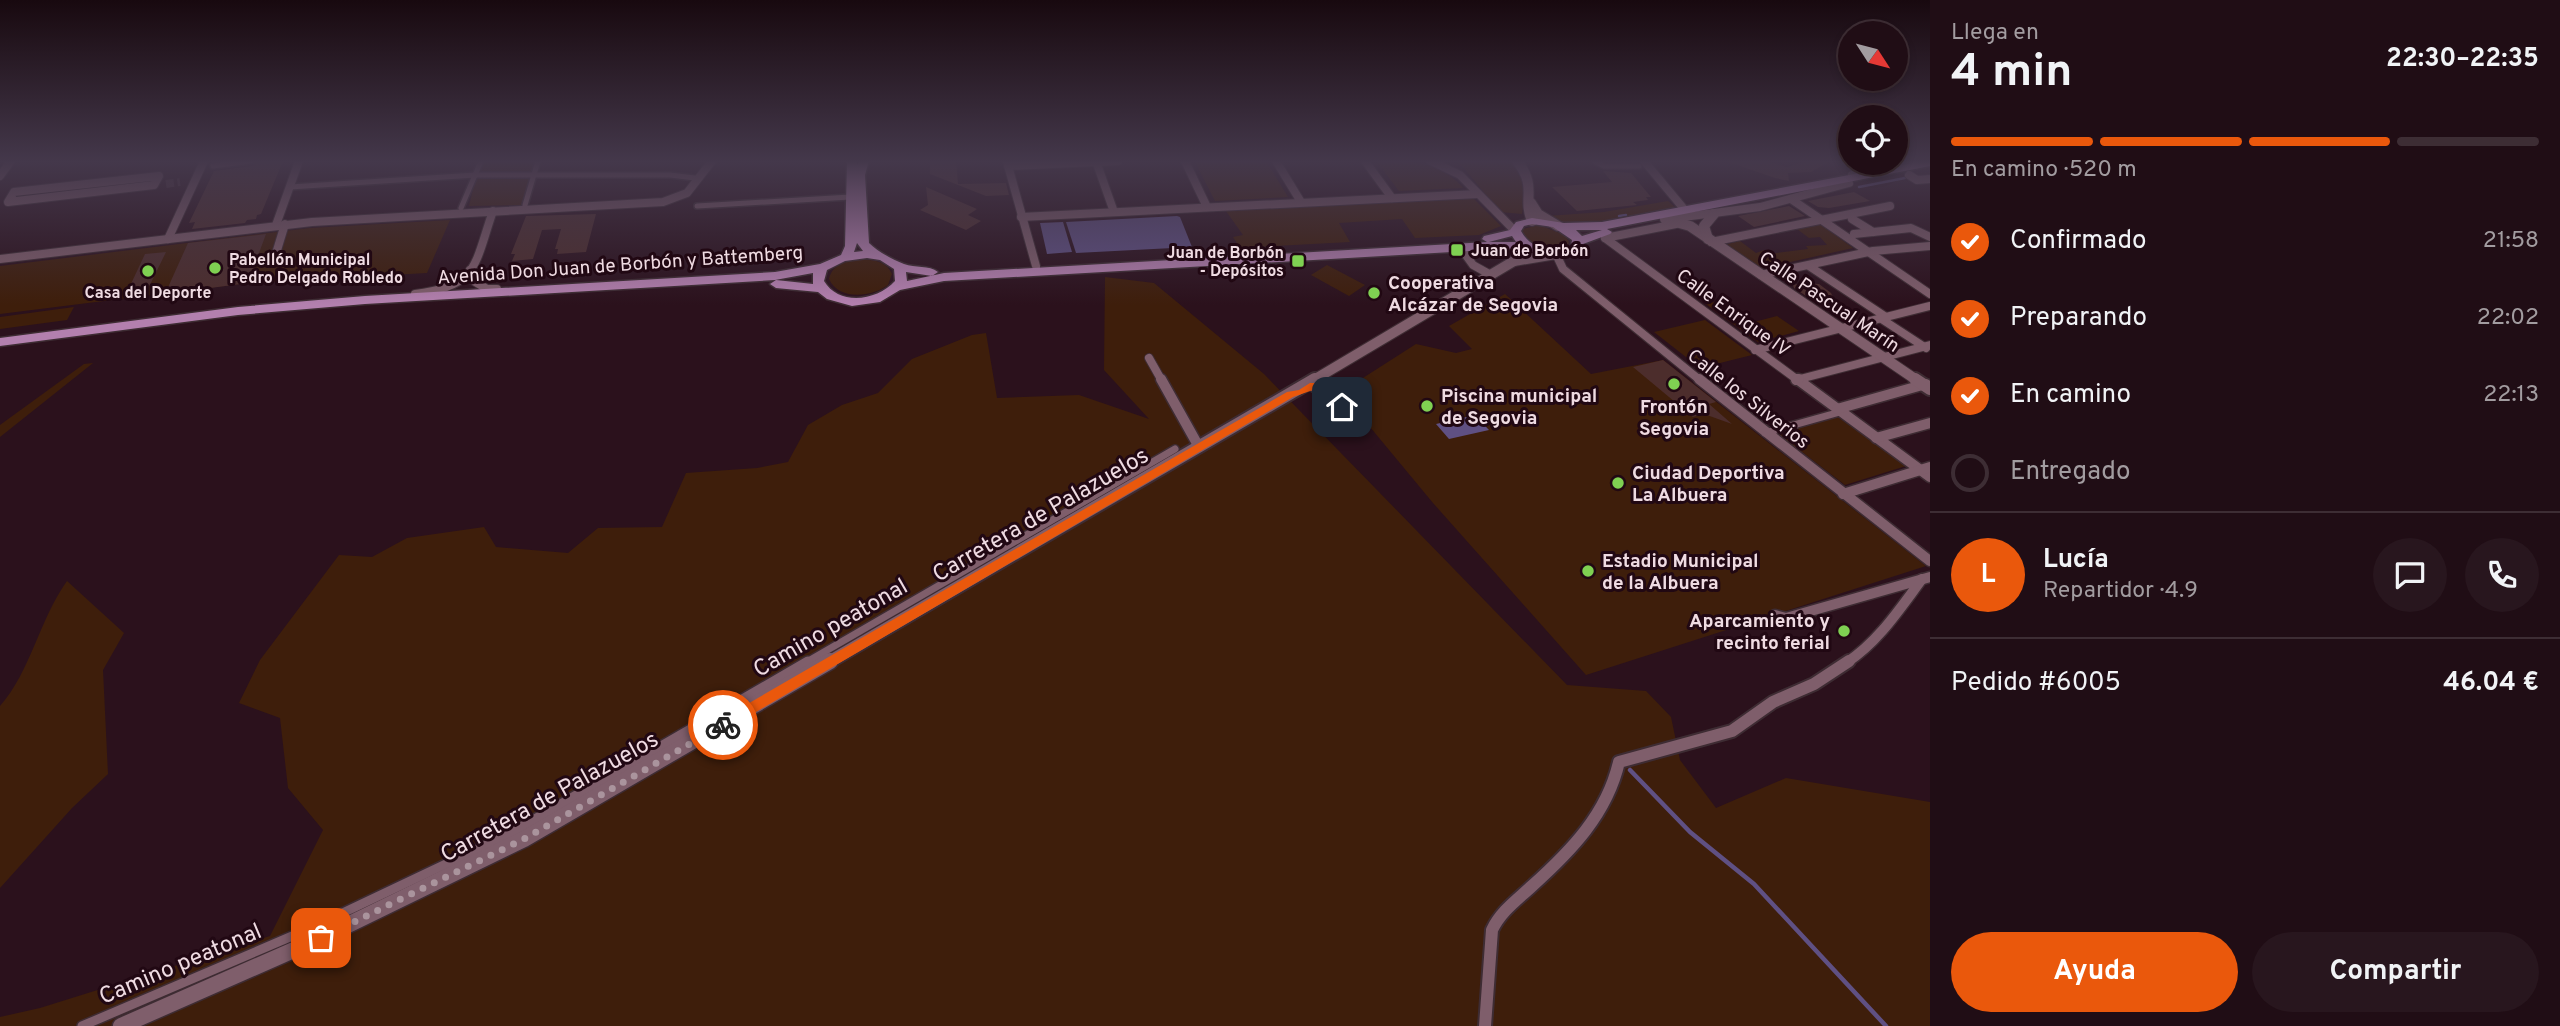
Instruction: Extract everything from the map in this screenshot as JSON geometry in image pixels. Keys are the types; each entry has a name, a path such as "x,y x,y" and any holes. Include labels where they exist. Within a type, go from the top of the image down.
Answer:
{"main road":[{"path":"850,209 851,246 847,255 873,254 889,259 900,267 930,272 1492,239 1521,227 1602,226 1684,209"},
{"path":"861,209 863,244 873,254"},
{"path":"898,287 944,277 1500,245 1556,254 1573,251 1578,242 1596,234 1717,209"},
{"path":"1560,226 1573,234 1578,242"},
{"path":"1521,227 1518,239 1529,251"},
{"path":"1500,245 1513,254 1514,260"},
{"name":"Avenida Don Juan de Borbón y Battemberg","path":"0,342 237,311 365,300 775,276 824,267 847,255"},
{"path":"822,289 818,278 824,267"},
{"path":"898,287 903,277 900,267"},
{"name":"Avenida Don Juan de Borbón y Battemberg","path":"0,351 229,320 308,313 777,284 822,289 842,300 860,301 878,298 898,287"}],"street":[{"path":"168,239 179,209"},
{"path":"274,260 285,209"},
{"path":"0,259 281,225 530,209"},
{"path":"1019,209 1036,267"},
{"path":"1021,217 1172,209"},
{"path":"1492,209 1521,227 1529,218 1530,209"},
{"path":"1534,209 1560,226"},
{"path":"1665,219 1740,209"},
{"path":"1805,209 1930,294"},
{"path":"1714,214 1704,226 1710,240 1874,209"},
{"path":"365,300 447,289 463,280 470,270 493,211"},
{"name":"Calle Pascual Marín","path":"1665,219 1687,223 1928,386"},
{"path":"1852,219 1874,232"},
{"name":"Calle Enrique IV","path":"1710,240 1673,223 1605,238 1838,411 1925,468 1930,477"},
{"path":"1854,234 1913,228 1930,237"},
{"path":"1761,275 1868,252 1930,246"},
{"name":"Carretera de Palazuelos","path":"121,1026 392,905 524,839 1311,384 1529,251"},
{"path":"1464,253 1473,265 1491,275"},
{"name":"Calle los Silverios","path":"1556,254 1561,267 1606,306 1930,561"},
{"path":"1809,266 1928,347"},
{"path":"470,270 472,280 487,289 563,289"},
{"path":"1755,350 1930,306"},
{"path":"1796,380 1928,347"},
{"path":"1149,358 1199,447"},
{"path":"1311,384 1342,407"},
{"path":"1765,433 1928,386"},
{"path":"1877,438 1930,423"},
{"name":"Camino peatonal","path":"82,1026 311,928 507,835 1175,449"},
{"path":"1843,494 1925,468"},
{"path":"1485,1026 1492,930 1499,916 1568,850 1607,803 1618,775 1619,762 1732,731 1773,702 1814,684 1863,652 1926,578"},
{"path":"1780,616 1926,578"}],"shaded area":[{"path":"1484,209 1501,226 1479,235 1415,238 1402,219 1339,223 1350,242 1240,248 1233,237 1243,235 1226,211"},
{"path":"1497,209 1522,209 1522,214 1500,212"},
{"path":"1622,209 1672,209 1594,224 1562,222 1547,216"},
{"path":"1180,217 1192,247 1076,253 1066,222"},
{"path":"450,220 427,273 248,283 0,314 0,266 310,228"},
{"path":"1063,222 1072,252 1047,254 1040,223"},
{"path":"1820,224 1853,248 1759,269 1724,245 1740,241 1756,253 1764,250 1769,254 1808,249 1806,246 1827,245 1820,237 1809,238 1797,229"},
{"path":"1539,225 1565,235 1568,245 1556,249 1546,248 1525,240 1523,229"},
{"path":"860,259 886,266 892,274 888,285 873,292 856,295 840,291 834,286 829,279 833,270 845,262"},
{"path":"1327,265 1365,285 1349,296 1311,275"},
{"path":"1105,277 1154,283 1264,374 1567,685 1646,691 1671,717 1680,760 1716,808 1786,778 1930,802 1930,1026 0,1026 0,1017 40,1008 270,936 323,830 288,788 280,718 239,703 260,660 339,555 372,557 407,538 484,527 496,547 568,553 598,528 662,527 686,473 757,468 788,462 808,425 842,405 878,393 912,359 972,335 986,333 997,398 1079,395 1149,419 1104,370"},
{"name":"Ciudad Deportiva La Albuera","path":"1505,294 1591,374 1663,360 1926,566 1586,675 1433,503 1341,392 1416,344 1456,353 1472,349 1449,326"},
{"path":"1724,300 1754,322 1777,316 1799,331 1758,342 1706,304"},
{"path":"74,307 67,320 0,329 0,317"},
{"path":"1705,320 1752,355 1700,368 1654,332"},
{"path":"93,363 0,437 0,425 84,364"},
{"path":"1475,415 1489,430 1449,439 1436,424"},
{"path":"1835,415 1906,466 1845,485 1776,432"},
{"path":"67,581 124,633 103,670 108,774 72,808 0,888 0,706 20,677 49,612"}],"building":[{"path":"196,209 263,209 256,219 247,220 245,223 192,229 195,222 189,223"},
{"path":"977,209 968,215 981,221 966,230 920,210"},
{"path":"1774,209 1794,209 1805,216 1754,227 1738,216"},
{"path":"596,214 586,252 557,254 558,249 555,249 561,229 542,230 533,259 512,261 515,254 511,254 526,216"},
{"name":"Pabellón Municipal Pedro Delgado Robledo","path":"266,234 248,283 165,294 188,243"},
{"name":"Casa del Deporte","path":"166,252 148,289 130,291 145,254"},
{"path":"1819,284 1831,293 1836,303 1817,303 1794,288 1793,285"},
{"name":"Frontón Segovia","path":"1663,360 1716,402 1709,404 1732,424 1704,414 1693,417 1633,367"}],"waterway":[{"path":"1619,216 1626,215"},
{"path":"1630,770 1690,832 1754,884 1886,1026"}],"way so far":[{"path":"321,938 475,865 579,809 723,725"}],"place":[{"name":"Juan de Borbón","path":"1457,250"},
{"name":"Juan de Borbón - Depósitos","path":"1298,261"},
{"name":"Pabellón Municipal Pedro Delgado Robledo","path":"215,268"},
{"name":"Casa del Deporte","path":"148,271"},
{"name":"Cooperativa Alcázar de Segovia","path":"1374,293"},
{"name":"Frontón Segovia","path":"1674,384"},
{"name":"Piscina municipal de Segovia","path":"1427,406"},
{"name":"Ciudad Deportiva La Albuera","path":"1618,483"},
{"name":"Estadio Municipal de la Albuera","path":"1588,571"},
{"name":"Aparcamiento y recinto ferial","path":"1844,631"}],"route":[{"path":"723,725 1290,394 1301,393 1313,385 1342,407"}]}
